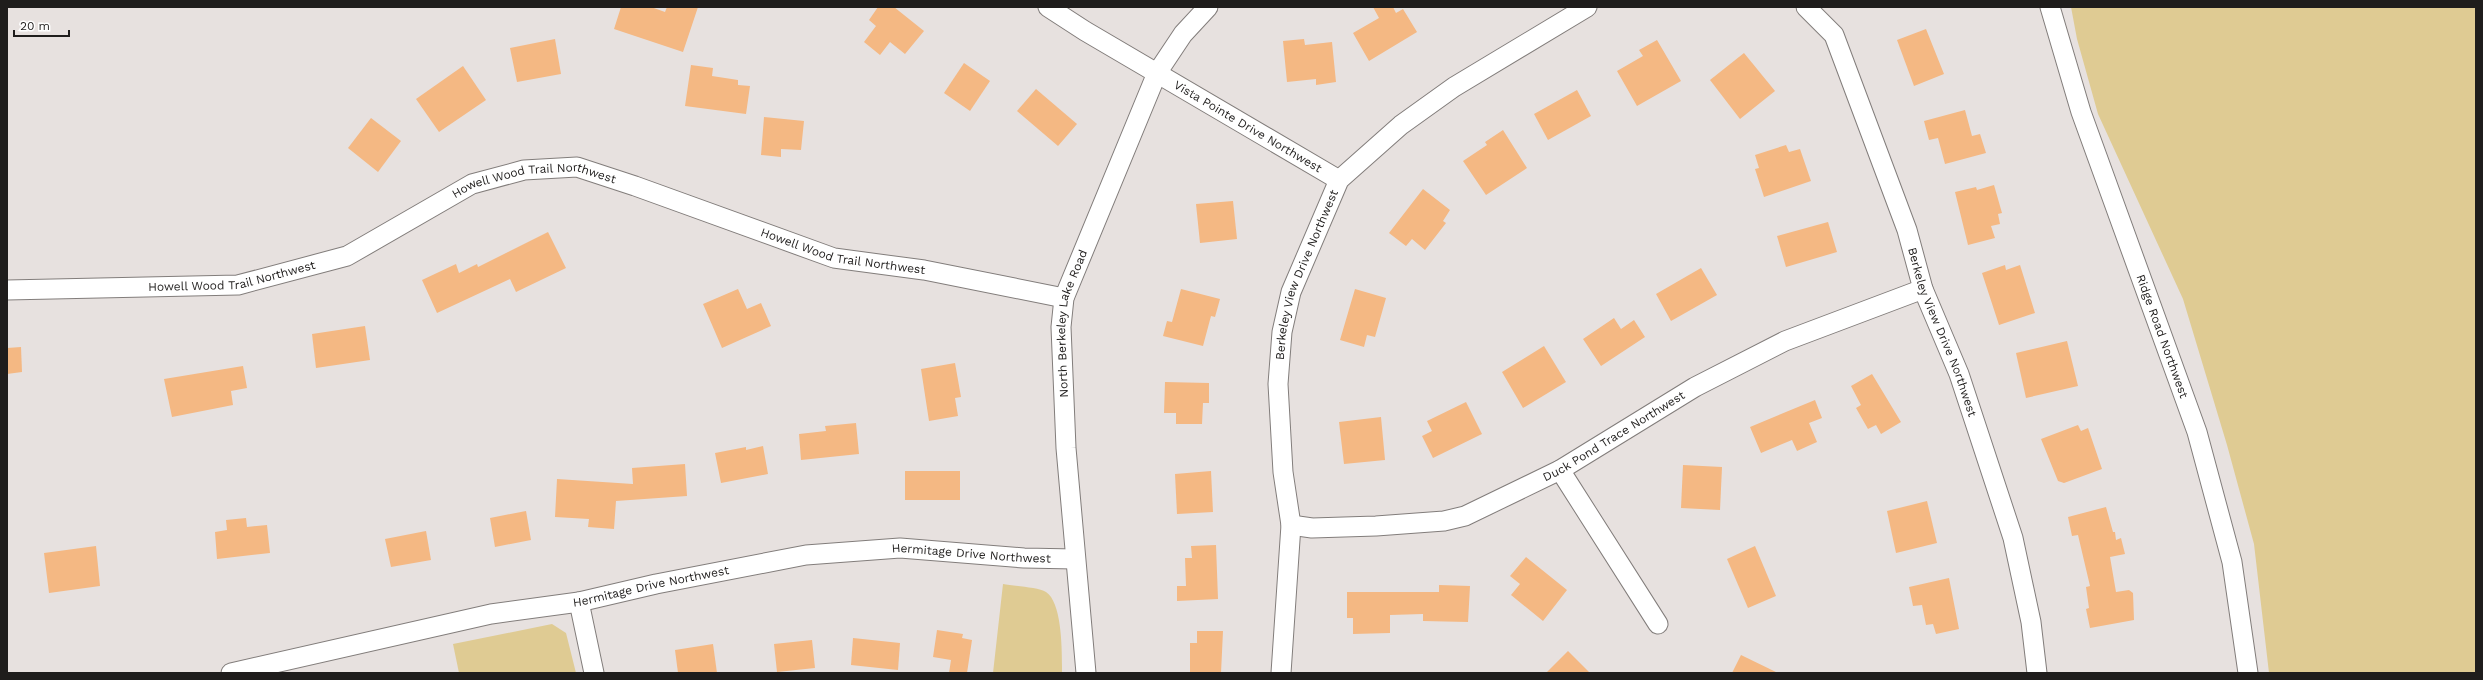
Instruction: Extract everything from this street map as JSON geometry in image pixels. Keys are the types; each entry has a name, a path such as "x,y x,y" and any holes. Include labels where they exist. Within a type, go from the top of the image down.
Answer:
{"street":[{"name":"Vista Pointe Drive Northwest","path":"1048,7 1339,180"},
{"name":"North Berkeley Lake Road","path":"1086,673 1066,448 1061,326 1064,298 1157,73 1183,34 1208,7"},
{"name":"Berkeley View Drive Northwest","path":"1282,673 1291,525 1283,472 1279,398 1282,332 1291,292 1339,180 1401,125 1454,87 1587,7"},
{"name":"Berkeley View Drive Northwest","path":"1806,7 1834,35 1907,230 1923,289 1959,374 2013,538 2031,622 2037,673"},
{"name":"Ridge Road Northwest","path":"2050,7 2081,112 2197,432 2232,562 2248,673"},
{"name":"Howell Wood Trail Northwest","path":"7,290 238,285 347,256 472,184 524,170 577,167 635,186 834,258 924,270 1064,298"},
{"name":"Duck Pond Trace Northwest","path":"1291,525 1312,528 1444,522 1465,516 1560,470 1695,387 1785,341 1923,289"},
{"path":"1560,470 1658,624"},
{"name":"Hermitage Drive Northwest","path":"232,673 491,614 579,602 656,584 806,554 900,548 1024,558 1075,559"},
{"path":"579,602 594,673"}],"shaded area":[{"path":"2071,7 2476,7 2476,673 2269,673 2254,544 2227,445 2183,299 2098,114 2077,39"},
{"path":"1003,584 1042,590 1052,598 1059,618 1062,673 993,673"},
{"path":"552,624 566,633 576,673 459,673 453,644"}],"building":[{"path":"621,7 651,7 665,12 667,7 698,7 683,52 614,29"},
{"path":"878,7 894,7 924,31 905,54 890,42 880,55 864,42 876,26 869,20"},
{"path":"1373,7 1393,7 1396,13 1403,9 1417,32 1369,61 1353,33 1379,18"},
{"path":"1926,29 1944,74 1914,86 1897,40"},
{"path":"555,39 561,74 517,82 510,48"},
{"path":"1304,39 1305,45 1332,42 1336,82 1316,85 1316,79 1287,82 1283,41"},
{"path":"1657,40 1681,81 1637,106 1617,71 1643,56 1639,50"},
{"path":"1744,53 1775,91 1740,119 1710,80"},
{"path":"964,63 990,81 970,111 944,93"},
{"path":"691,65 713,68 712,76 738,80 738,85 750,86 746,114 685,106"},
{"path":"463,66 486,100 439,132 416,99"},
{"path":"1036,89 1077,124 1058,146 1017,111"},
{"path":"1577,90 1591,116 1548,140 1534,114"},
{"path":"1965,110 1972,136 1980,134 1986,153 1945,164 1938,138 1929,140 1924,121"},
{"path":"764,117 804,121 801,150 781,149 781,157 761,155"},
{"path":"371,118 401,141 378,172 348,148"},
{"path":"1503,130 1527,168 1486,195 1463,161 1487,145 1485,142"},
{"path":"1786,145 1789,152 1800,149 1811,181 1764,197 1755,169 1759,168 1755,155"},
{"path":"1994,185 2002,213 1998,214 2000,224 1991,226 1995,238 1968,245 1955,192 1976,187 1977,190"},
{"path":"1423,189 1450,210 1443,221 1446,223 1425,250 1412,239 1406,246 1389,233"},
{"path":"1233,201 1237,239 1200,243 1196,204"},
{"path":"1828,222 1837,252 1786,267 1777,236"},
{"path":"548,232 566,268 516,292 510,279 437,313 422,280 456,264 459,273 477,264 478,267"},
{"path":"2005,265 2006,270 2020,265 2035,313 1999,325 1982,273"},
{"path":"1701,268 1717,295 1671,321 1656,294"},
{"path":"738,289 747,309 761,303 771,326 722,348 703,304"},
{"path":"1181,289 1220,299 1215,317 1211,316 1203,346 1163,336 1167,321 1172,322"},
{"path":"1355,289 1386,298 1375,337 1367,335 1364,347 1340,340"},
{"path":"1614,318 1621,329 1634,320 1645,337 1601,366 1583,339"},
{"path":"365,326 370,360 316,368 312,334"},
{"path":"2067,341 2078,386 2026,398 2016,353"},
{"path":"1544,346 1566,382 1523,408 1502,372"},
{"path":"21,347 22,372 7,374 7,348"},
{"path":"955,363 961,397 955,398 958,416 929,421 921,369"},
{"path":"243,366 247,388 231,391 233,405 172,417 164,379"},
{"path":"1872,374 1901,422 1881,434 1876,425 1868,429 1856,408 1861,405 1851,386"},
{"path":"1165,382 1209,383 1209,403 1203,403 1202,424 1176,424 1176,413 1164,413"},
{"path":"1815,400 1822,418 1809,423 1817,442 1797,451 1792,440 1761,453 1750,427"},
{"path":"1466,402 1482,434 1433,458 1422,436 1432,431 1427,421"},
{"path":"1381,417 1385,460 1344,464 1339,422"},
{"path":"856,423 859,454 801,460 799,434 826,431 825,426"},
{"path":"2078,425 2081,431 2088,428 2102,469 2064,483 2058,481 2041,439"},
{"path":"763,446 768,474 721,483 715,453 746,447 746,450"},
{"path":"685,464 687,496 616,501 614,529 588,527 589,519 555,517 557,479 633,484 632,468"},
{"path":"1683,465 1722,467 1720,510 1681,508"},
{"path":"905,471 960,471 960,500 905,500"},
{"path":"1211,471 1213,512 1177,514 1175,474"},
{"path":"1927,501 1937,543 1896,553 1887,511"},
{"path":"2106,507 2113,532 2115,532 2116,540 2121,538 2125,554 2110,557 2116,592 2129,590 2133,593 2134,620 2090,628 2086,609 2089,608 2086,587 2090,586 2078,535 2072,536 2068,517"},
{"path":"526,511 531,540 495,547 490,518"},
{"path":"246,518 247,527 267,525 270,553 217,559 215,532 227,530 226,520"},
{"path":"426,531 431,560 391,567 385,539"},
{"path":"1216,545 1218,599 1177,601 1177,586 1186,586 1185,558 1192,558 1191,546"},
{"path":"96,546 100,586 49,593 44,553"},
{"path":"1755,546 1776,596 1748,608 1727,559"},
{"path":"1526,557 1567,590 1543,621 1511,595 1520,584 1510,576"},
{"path":"1949,578 1959,629 1936,634 1933,624 1926,625 1922,605 1913,606 1909,587"},
{"path":"1439,585 1470,586 1468,622 1423,621 1423,614 1390,615 1390,633 1353,634 1353,618 1347,618 1347,592 1439,592"},
{"path":"937,630 963,634 962,638 972,640 967,673 949,673 951,660 933,657"},
{"path":"1197,631 1223,631 1221,673 1190,673 1190,643 1197,643"},
{"path":"853,638 900,643 898,670 851,665"},
{"path":"812,640 815,668 777,672 774,644"},
{"path":"713,644 717,673 678,673 675,650"},
{"path":"1568,651 1590,673 1546,673"},
{"path":"1741,655 1778,673 1732,673"}]}
